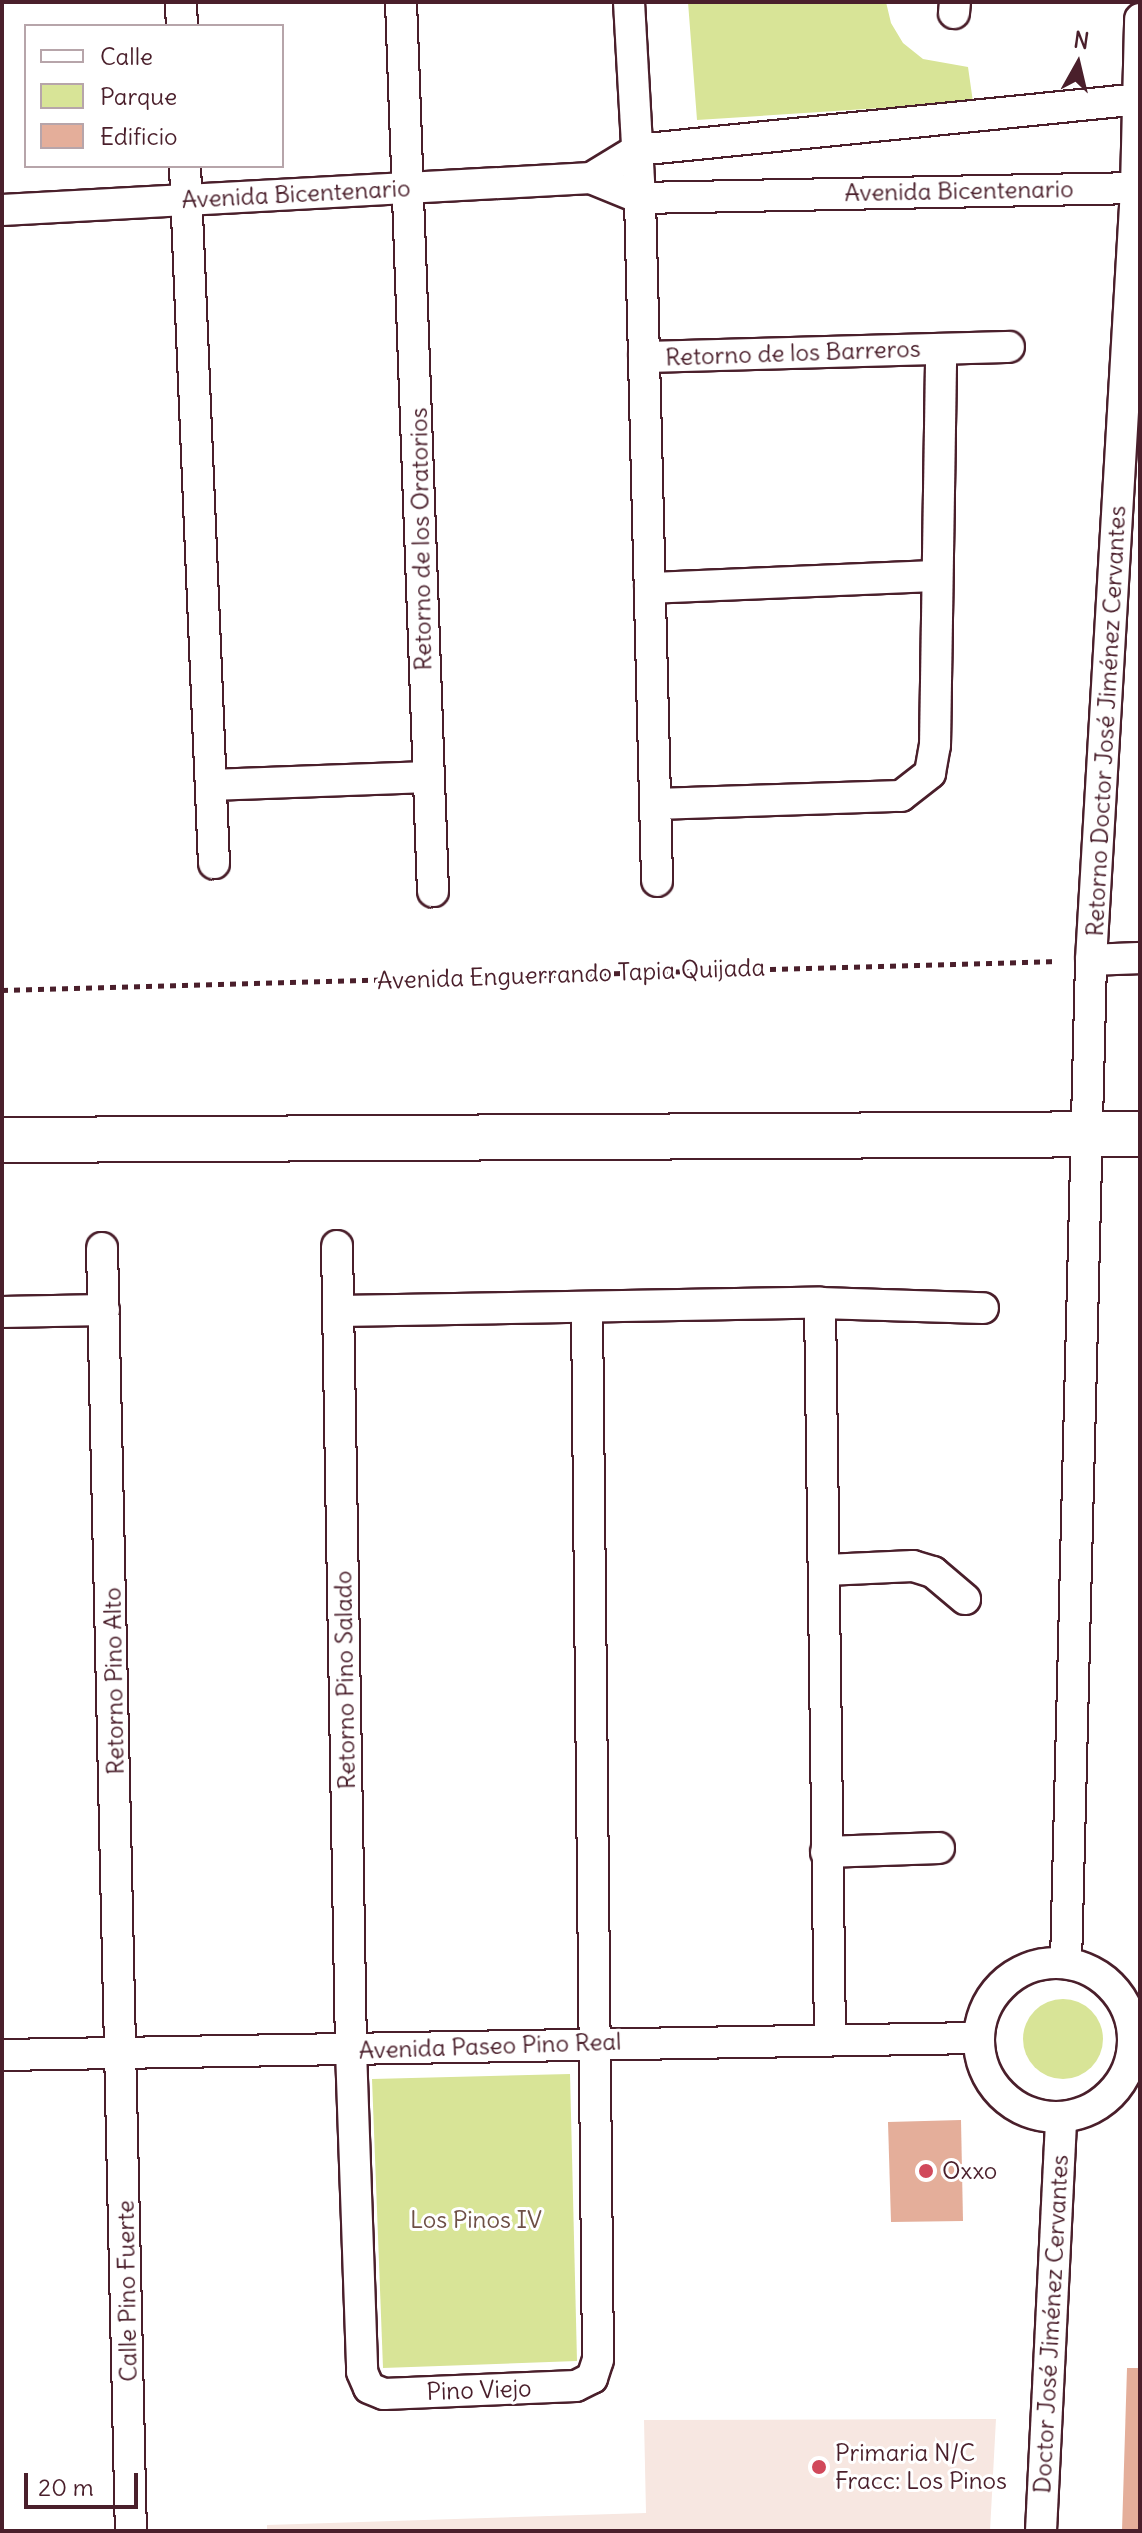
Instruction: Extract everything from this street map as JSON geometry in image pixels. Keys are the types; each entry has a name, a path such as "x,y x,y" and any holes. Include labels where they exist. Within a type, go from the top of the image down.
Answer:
{"street":[{"path":"181,2 182,24"},
{"name":"Retorno de los Oratorios","path":"401,2 411,187 427,777 433,891"},
{"name":"Retorno de los Barreros","path":"629,2 640,198 657,881"},
{"name":"Retorno Doctor José Jiménez Cervantes","path":"1066,1963 1091,960 1138,188 1140,19"},
{"name":"Avenida Bicentenario","path":"591,178 637,150 1139,99"},
{"path":"185,168 214,863"},
{"name":"Avenida Bicentenario","path":"2,210 591,178 640,198 1138,188"},
{"name":"Retorno de los Barreros","path":"644,357 1009,347"},
{"name":"Retorno de los Barreros","path":"656,804 901,796 914,790 930,773 935,746 941,349"},
{"path":"650,588 937,576"},
{"path":"212,785 427,777"},
{"path":"1091,960 1140,958"},
{"path":"2,1140 1140,1134"},
{"name":"Retorno Pino Salado","path":"337,1246 351,2050"},
{"name":"Retorno Pino Alto","path":"102,1248 123,2052"},
{"path":"339,1311 820,1303 983,1308"},
{"path":"820,1303 830,2038"},
{"path":"587,1307 594,2043"},
{"path":"2,1312 104,1310"},
{"path":"826,1570 913,1566 933,1572 965,1599"},
{"path":"826,1852 939,1848"},
{"path":"1066,1963 1091,1970 1112,1986 1127,2008 1137,2033 1132,2057 1106,2099 1085,2112 1061,2117 1030,2111 1002,2095 989,2079 978,2038 983,2012 996,1990 1040,1964 1066,1963"},
{"name":"Avenida Paseo Pino Real","path":"2,2055 830,2038 978,2038"},
{"name":"Pino Viejo","path":"351,2050 362,2372 369,2388 384,2394 576,2386 592,2378 598,2360 594,2043"},
{"name":"Calle Pino Fuerte","path":"123,2052 131,2531"},
{"name":"Doctor José Jiménez Cervantes","path":"1041,2531 1061,2117"}],"path":[{"name":"Avenida Enguerrando Tapia Quijada","path":"2,990 1091,960"}],"shaded area":[{"name":"Primaria N/C Fracc: Los Pinos","path":"996,2419 990,2531 267,2531 267,2525 646,2513 644,2420"}],"green space":[{"path":"688,2 886,2 891,23 903,43 923,59 968,67 973,102 697,120"},
{"path":"1063,1999 1078,2002 1091,2011 1100,2024 1103,2039 1100,2054 1091,2067 1078,2076 1063,2079 1048,2076 1035,2067 1026,2054 1023,2039 1026,2024 1035,2011 1048,2002"},
{"name":"Los Pinos IV","path":"570,2074 577,2361 383,2368 372,2079"}],"building":[{"name":"Oxxo","path":"961,2120 963,2221 891,2222 888,2122"},
{"path":"1127,2368 1140,2368 1140,2531 1122,2531"}],"place":[{"name":"Oxxo","path":"926,2171"},
{"name":"Primaria N/C Fracc: Los Pinos","path":"819,2467"}]}
